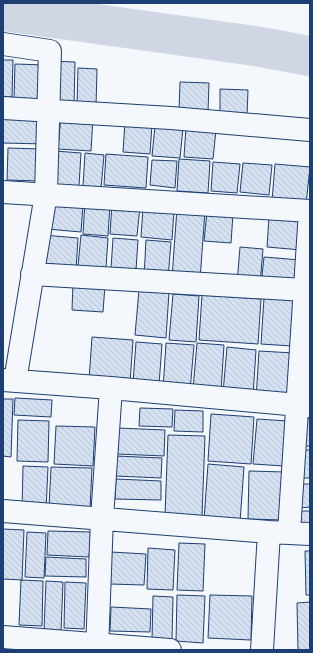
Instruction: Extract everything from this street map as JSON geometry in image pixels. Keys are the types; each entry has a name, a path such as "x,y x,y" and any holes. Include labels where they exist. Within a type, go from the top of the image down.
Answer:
{"street":[{"path":"3,44 50,51 46,194 32,274 9,381 111,388 304,406"},
{"path":"3,108 171,118 310,130"},
{"path":"3,192 310,211 305,290 304,406 289,533 262,650"},
{"path":"32,274 305,290"},
{"path":"97,647 102,518 111,388"},
{"path":"3,511 289,533"},
{"path":"3,637 97,647 170,650"}],"building":[{"path":"3,60 13,60 12,97 3,97"},
{"path":"52,61 75,62 74,107 51,107"},
{"path":"15,64 45,65 44,101 14,100"},
{"path":"78,68 97,69 96,107 77,107"},
{"path":"180,82 209,83 208,112 179,111"},
{"path":"220,89 248,90 247,116 220,116"},
{"path":"3,113 46,114 45,144 3,143"},
{"path":"61,115 93,118 91,151 58,149"},
{"path":"125,122 152,124 150,154 123,152"},
{"path":"155,126 183,128 180,158 152,156"},
{"path":"186,127 216,130 213,159 184,157"},
{"path":"8,148 41,149 40,181 7,180"},
{"path":"55,151 81,153 79,186 53,184"},
{"path":"85,153 104,155 101,188 83,186"},
{"path":"106,154 148,157 146,188 104,185"},
{"path":"179,159 210,161 208,193 177,191"},
{"path":"152,160 177,161 175,188 150,185"},
{"path":"213,162 240,164 237,193 211,191"},
{"path":"243,163 272,165 269,195 240,192"},
{"path":"275,164 310,167 306,204 272,201"},
{"path":"85,201 110,203 108,236 83,234"},
{"path":"49,202 83,205 81,232 47,229"},
{"path":"112,204 140,206 137,236 110,234"},
{"path":"143,208 174,210 172,240 141,237"},
{"path":"177,208 205,211 200,280 172,278"},
{"path":"207,212 233,214 231,243 204,241"},
{"path":"269,217 303,219 301,250 267,247"},
{"path":"43,235 78,238 76,270 41,267"},
{"path":"81,235 108,238 106,268 78,266"},
{"path":"113,238 138,240 136,270 111,269"},
{"path":"146,240 171,242 168,279 144,277"},
{"path":"240,247 263,249 260,285 237,284"},
{"path":"264,257 300,260 298,288 261,285"},
{"path":"73,283 105,285 103,312 72,310"},
{"path":"139,290 169,292 166,338 135,335"},
{"path":"173,294 199,296 196,342 169,340"},
{"path":"202,295 261,299 258,344 199,340"},
{"path":"264,298 296,300 292,346 261,344"},
{"path":"92,337 133,340 130,383 89,380"},
{"path":"136,342 162,344 159,385 133,383"},
{"path":"166,343 194,345 190,391 163,389"},
{"path":"197,343 224,345 221,391 193,389"},
{"path":"227,347 256,350 253,396 223,393"},
{"path":"259,351 294,353 291,402 256,399"},
{"path":"15,398 52,400 51,417 14,415"},
{"path":"3,399 13,399 11,457 3,456"},
{"path":"140,408 173,409 172,427 139,426"},
{"path":"175,410 203,411 203,432 174,431"},
{"path":"211,414 254,417 251,464 208,461"},
{"path":"257,419 288,421 284,466 253,464"},
{"path":"302,419 310,419 310,446 302,446"},
{"path":"18,420 49,421 48,462 17,461"},
{"path":"56,426 95,427 93,466 54,464"},
{"path":"118,428 165,430 164,456 117,454"},
{"path":"168,435 205,436 202,516 165,515"},
{"path":"300,450 310,450 310,478 300,478"},
{"path":"116,456 162,458 161,478 115,476"},
{"path":"208,464 244,467 240,522 204,520"},
{"path":"23,466 48,467 46,510 22,510"},
{"path":"51,467 92,468 90,510 49,508"},
{"path":"249,471 285,472 283,520 248,519"},
{"path":"116,479 161,481 161,500 115,499"},
{"path":"299,484 310,484 310,507 300,508"},
{"path":"297,511 310,511 310,528 298,528"},
{"path":"3,529 24,530 22,580 3,579"},
{"path":"48,531 91,532 89,557 47,555"},
{"path":"27,532 46,533 44,578 25,577"},
{"path":"179,543 205,544 203,591 177,590"},
{"path":"148,548 175,550 173,590 147,589"},
{"path":"305,551 310,551 310,595 306,595"},
{"path":"111,552 146,554 144,585 110,584"},
{"path":"46,557 86,559 86,577 45,576"},
{"path":"21,580 43,581 42,626 19,625"},
{"path":"46,581 63,582 61,631 44,630"},
{"path":"65,582 86,583 84,629 64,628"},
{"path":"177,595 205,596 203,643 176,641"},
{"path":"210,595 252,596 251,640 208,638"},
{"path":"153,596 173,597 172,640 152,640"},
{"path":"310,602 310,650 298,650 297,603"},
{"path":"111,607 151,609 150,632 110,631"}],"waterway":[{"path":"3,11 255,46 310,56"}]}
